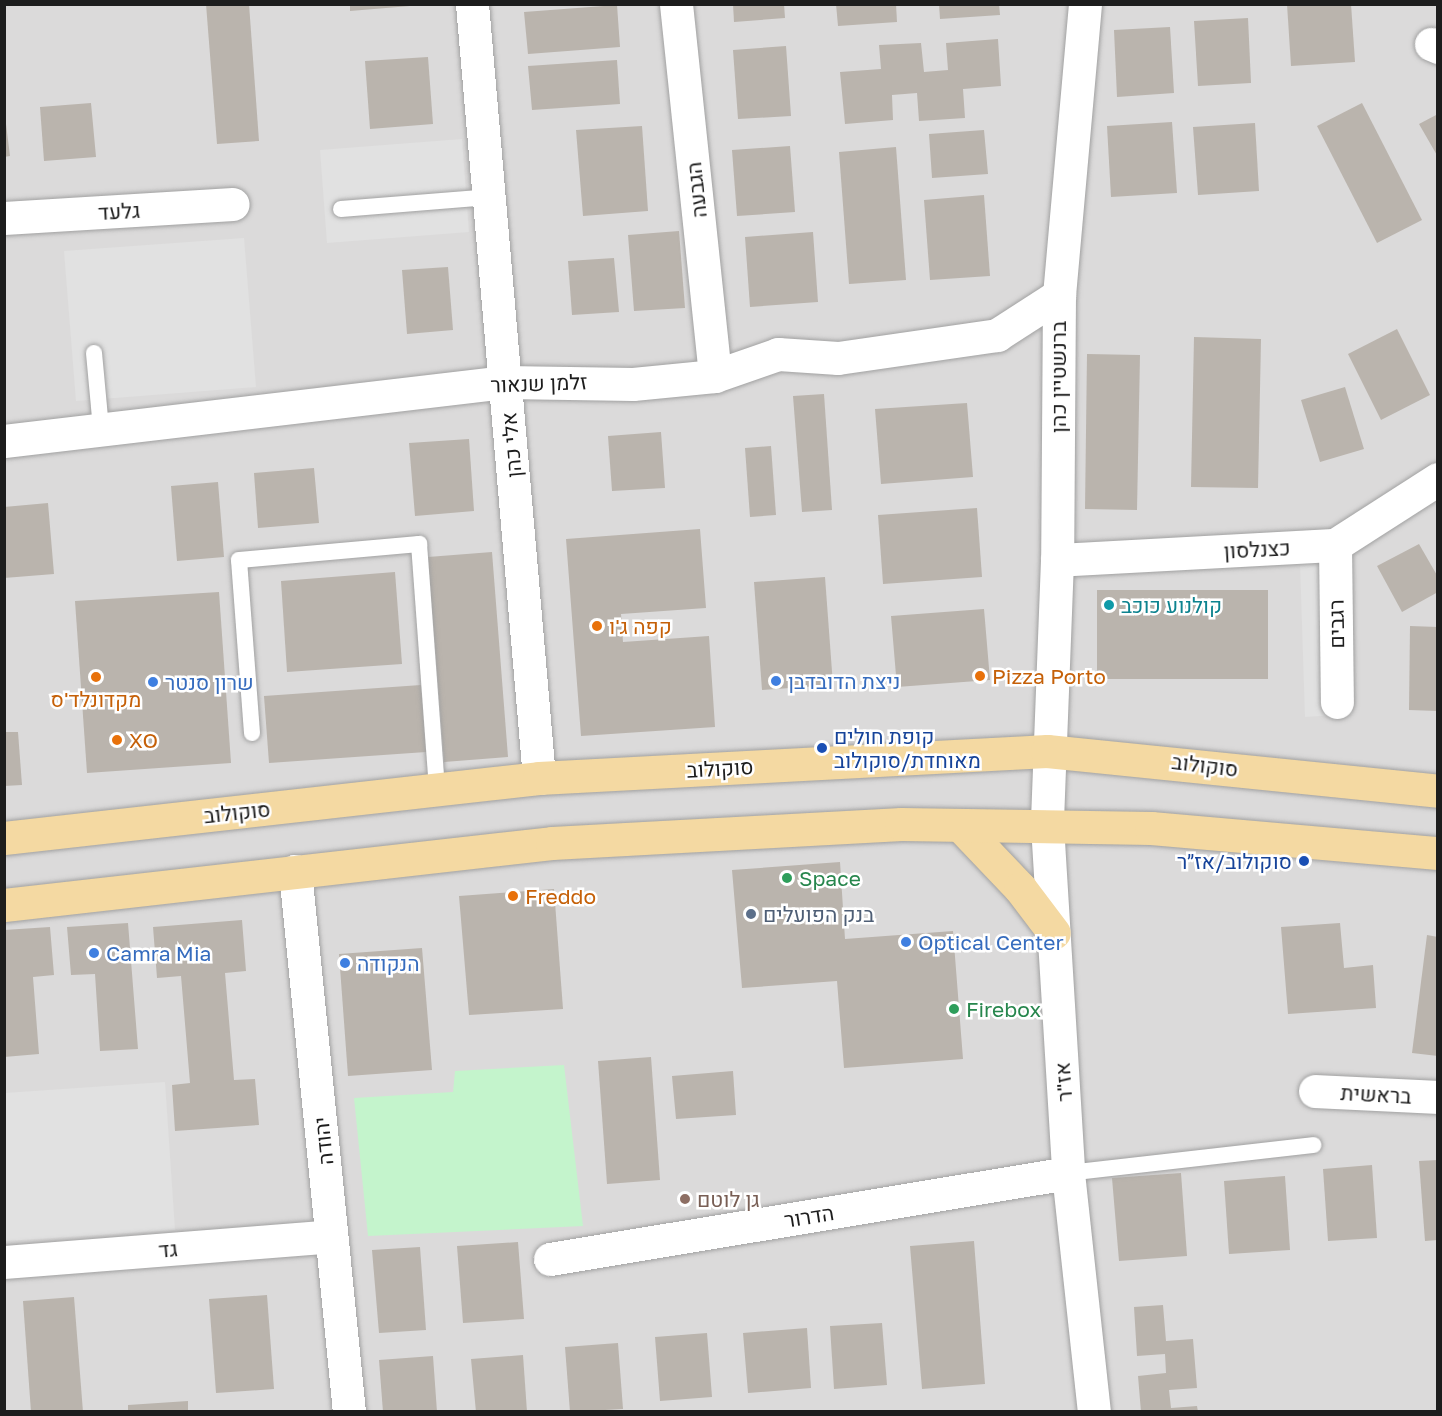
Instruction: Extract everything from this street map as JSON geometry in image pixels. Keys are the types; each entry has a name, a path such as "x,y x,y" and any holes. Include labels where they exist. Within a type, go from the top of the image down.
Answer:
{"main road":[{"name":"סוקולוב","path":"4,838 539,778 1047,751 1437,791"},
{"path":"960,825 1020,888 1054,933"},
{"path":"4,905 552,843 960,825 1151,828 1437,853"}],"street":[{"name":"אלי כהן","path":"472,4 539,778"},
{"name":"הגבעה","path":"676,4 715,376"},
{"name":"ברנשטיין כהן","path":"1047,751 1057,560 1059,295 1085,4"},
{"name":"גלעד","path":"4,218 233,204"},
{"name":"זלמן שנאור","path":"4,441 505,382 562,379 633,384 715,376 778,354 838,358 997,335 1059,295"},
{"name":"כצנלסון","path":"1057,560 1335,545 1437,479"},
{"name":"רגבים","path":"1335,545 1336,702"},
{"name":"אז\"ר","path":"1047,751 1047,825 1068,1173 1094,1412"},
{"name":"יהודה","path":"295,871 349,1412"},
{"name":"בראשית","path":"1315,1091 1437,1097"},
{"name":"הדרור","path":"550,1260 1068,1173"},
{"name":"גד","path":"4,1262 331,1236"}],"lane":[{"path":"341,209 489,197"},
{"path":"94,353 101,429"},
{"path":"252,733 239,560 419,543 436,789"},
{"path":"1068,1173 1313,1145"}],"shaded area":[{"path":"5,5 1437,5 1437,1411 5,1411"},
{"path":"462,139 469,232 327,243 320,150"},
{"path":"244,238 256,387 76,401 64,251"},
{"path":"1351,560 1352,714 1305,717 1300,563"},
{"path":"165,1082 175,1230 5,1241 5,1093"}],"green space":[{"path":"564,1065 583,1226 368,1236 354,1098 453,1092 455,1071"}],"building":[{"path":"206,4 249,4 259,141 217,144"},
{"path":"350,4 410,4 410,6 350,11"},
{"path":"733,4 784,4 785,18 734,22"},
{"path":"836,4 896,4 897,22 838,26"},
{"path":"939,4 999,4 1000,15 940,19"},
{"path":"1287,4 1351,4 1355,62 1291,66"},
{"path":"617,5 620,47 528,54 524,12"},
{"path":"1248,18 1251,83 1198,86 1194,21"},
{"path":"1170,27 1174,93 1117,97 1114,30"},
{"path":"998,39 1001,86 963,89 965,118 919,121 917,93 892,95 893,120 845,124 840,72 881,69 879,45 921,43 924,72 948,70 946,43"},
{"path":"786,46 791,116 738,119 733,50"},
{"path":"428,57 433,124 370,129 365,61"},
{"path":"617,60 620,104 532,110 528,66"},
{"path":"91,103 96,157 44,161 40,107"},
{"path":"1362,103 1422,220 1377,243 1317,126"},
{"path":"4,108 10,156 4,157"},
{"path":"1438,114 1438,157 1419,124"},
{"path":"1172,122 1177,193 1111,197 1107,126"},
{"path":"1255,123 1259,191 1198,195 1193,127"},
{"path":"642,126 648,211 583,216 576,130"},
{"path":"984,130 988,174 932,178 929,134"},
{"path":"790,146 795,212 737,216 732,150"},
{"path":"896,147 906,280 849,284 839,152"},
{"path":"984,195 990,276 930,280 924,200"},
{"path":"679,231 685,308 634,311 628,235"},
{"path":"813,232 818,302 750,307 745,237"},
{"path":"614,258 619,312 572,315 568,261"},
{"path":"448,267 453,330 407,334 402,270"},
{"path":"1397,329 1430,395 1381,420 1348,354"},
{"path":"1194,337 1261,339 1258,488 1191,487"},
{"path":"1087,354 1140,355 1137,510 1085,509"},
{"path":"1345,387 1364,449 1320,462 1301,400"},
{"path":"824,394 832,510 802,512 793,396"},
{"path":"967,403 973,477 881,484 875,409"},
{"path":"661,432 665,488 612,491 608,436"},
{"path":"469,439 474,511 415,516 409,443"},
{"path":"771,446 776,515 750,517 745,448"},
{"path":"314,468 319,523 258,528 254,473"},
{"path":"218,482 224,557 177,561 171,486"},
{"path":"48,503 54,574 4,578 4,507"},
{"path":"977,508 982,577 883,584 878,515"},
{"path":"700,529 706,608 621,614 623,642 709,636 715,727 581,736 566,539"},
{"path":"1419,544 1438,577 1438,592 1402,612 1377,566"},
{"path":"492,552 508,757 444,762 428,557"},
{"path":"395,572 402,664 287,672 281,581"},
{"path":"825,577 833,685 762,690 754,582"},
{"path":"1097,590 1268,590 1268,679 1097,679"},
{"name":"שרון סנטר","path":"219,592 231,763 87,773 75,601"},
{"path":"984,609 990,680 897,687 891,616"},
{"path":"1410,626 1438,627 1438,711 1409,710"},
{"path":"421,685 426,752 269,763 264,696"},
{"path":"4,732 18,732 22,785 4,786"},
{"path":"840,862 845,939 953,931 963,1059 844,1068 837,981 742,988 732,870"},
{"path":"554,889 563,1009 469,1015 459,896"},
{"path":"242,920 246,971 225,973 234,1080 255,1079 259,1125 175,1131 172,1085 190,1083 181,976 157,978 153,927"},
{"path":"128,923 138,1049 100,1051 95,974 71,975 67,927"},
{"path":"1340,923 1344,968 1373,965 1376,1008 1288,1014 1281,927"},
{"path":"50,927 54,975 33,977 39,1054 4,1057 4,930"},
{"path":"1427,935 1438,937 1438,1056 1412,1053"},
{"path":"422,948 432,1070 348,1076 339,954"},
{"path":"651,1057 660,1180 607,1184 598,1061"},
{"path":"733,1071 736,1115 676,1119 672,1076"},
{"path":"1438,1160 1438,1240 1425,1241 1419,1161"},
{"path":"1372,1165 1377,1238 1328,1241 1323,1169"},
{"path":"1181,1173 1187,1256 1119,1261 1112,1178"},
{"path":"1285,1176 1290,1250 1229,1254 1224,1181"},
{"path":"974,1241 985,1384 922,1389 910,1246"},
{"path":"518,1242 524,1319 463,1323 457,1246"},
{"path":"420,1247 426,1330 379,1333 372,1250"},
{"path":"267,1295 274,1389 216,1393 209,1299"},
{"path":"74,1297 83,1412 31,1412 23,1301"},
{"path":"1163,1305 1166,1341 1193,1339 1197,1388 1169,1390 1171,1408 1197,1406 1198,1412 1141,1412 1138,1376 1166,1373 1165,1354 1137,1356 1134,1307"},
{"path":"882,1323 887,1385 834,1389 830,1326"},
{"path":"807,1328 811,1388 748,1393 743,1333"},
{"path":"707,1333 712,1397 660,1401 655,1337"},
{"path":"618,1343 623,1409 570,1412 565,1347"},
{"path":"523,1355 527,1412 476,1412 471,1359"},
{"path":"433,1356 437,1412 383,1412 379,1360"},
{"path":"188,1401 188,1412 128,1412 128,1405"}],"place":[{"name":"קולנוע כוכב","path":"1109,605"},
{"name":"קפה ג'ו","path":"597,626"},
{"name":"Pizza Porto","path":"980,676"},
{"name":"מקדונלד'ס","path":"96,677"},
{"name":"ניצת הדובדבן","path":"776,681"},
{"name":"שרון סנטר","path":"153,682"},
{"name":"XO","path":"117,740"},
{"name":"קופת חולים מאוחדת/סוקולוב","path":"822,748"},
{"name":"סוקולוב/אז״ר","path":"1304,861"},
{"name":"Space","path":"787,878"},
{"name":"Freddo","path":"513,896"},
{"name":"בנק הפועלים","path":"751,914"},
{"name":"Optical Center","path":"906,942"},
{"name":"Camra Mia","path":"94,953"},
{"name":"הנקודה","path":"345,963"},
{"name":"Firebox","path":"954,1009"},
{"name":"גן לוטם","path":"685,1199"}]}
